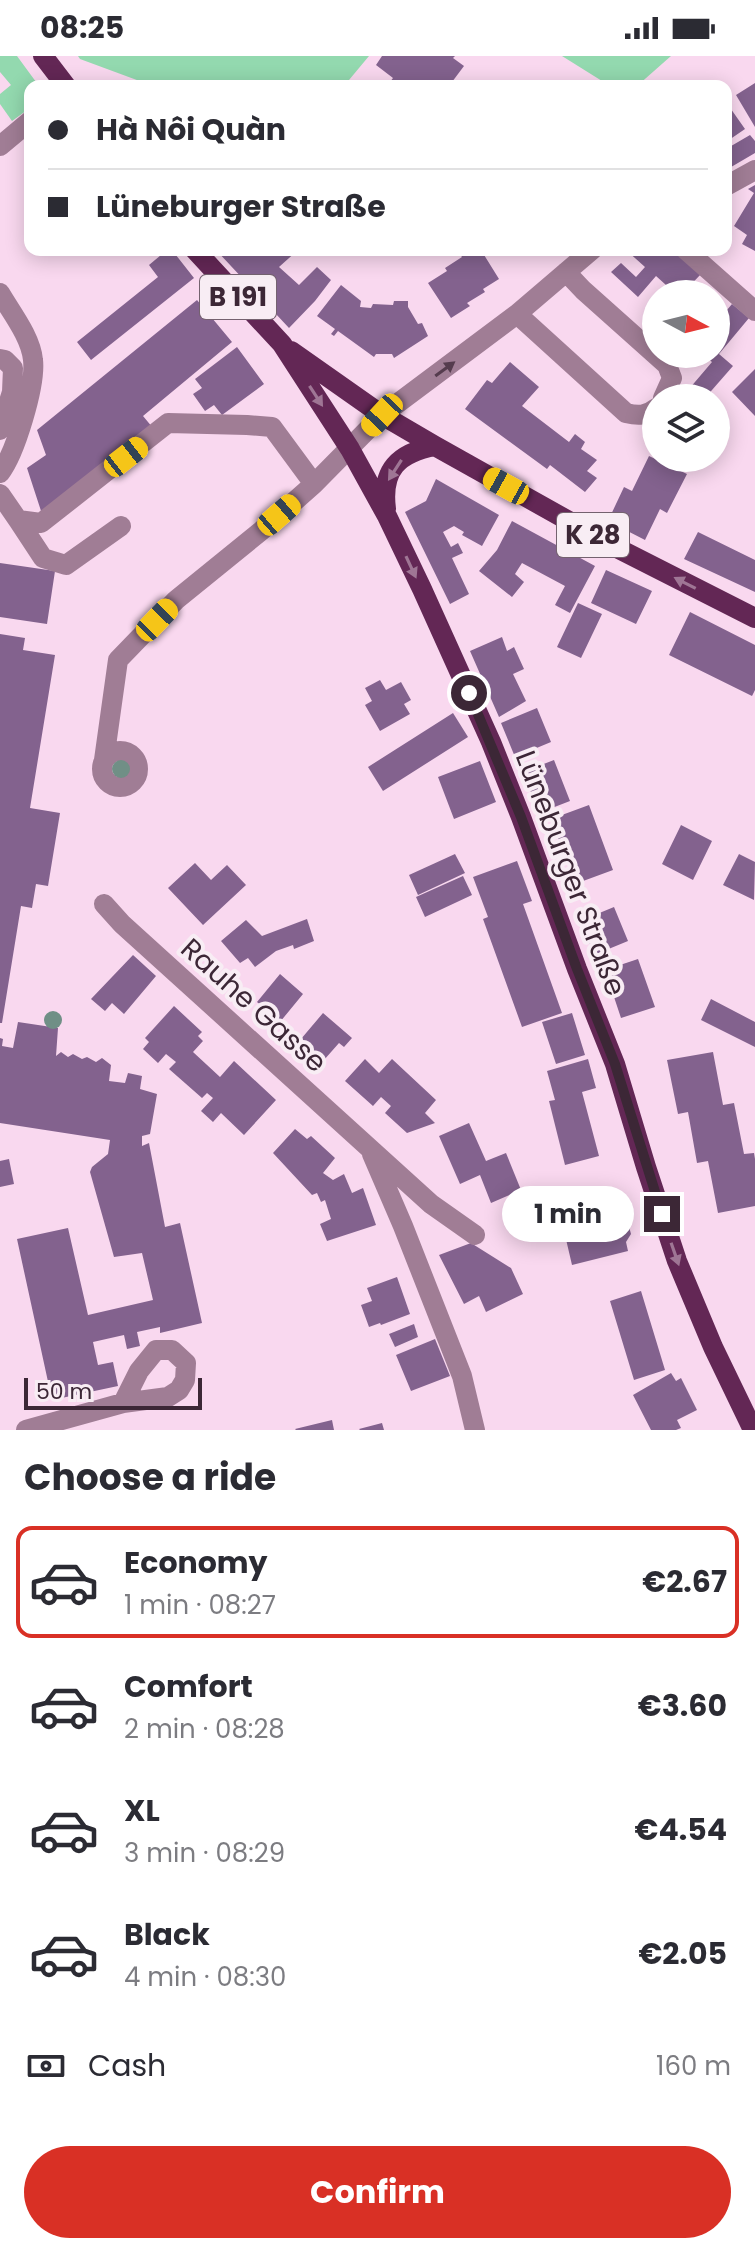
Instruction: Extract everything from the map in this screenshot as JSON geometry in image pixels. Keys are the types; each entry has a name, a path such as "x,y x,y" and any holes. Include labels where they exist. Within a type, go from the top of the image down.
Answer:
{"main road":[{"path":"43,56 61,80"},
{"name":"Lüneburger Straße","path":"201,256 282,344 350,449 387,516 469,693 521,817 615,1064 677,1261 749,1429"},
{"path":"282,344 382,415 435,446"},
{"path":"387,516 384,491 390,472 403,457 435,446"},
{"name":"K 28","path":"435,446 617,548 755,618"}],"street":[{"path":"0,146 24,126"},
{"path":"732,183 755,170"},
{"path":"109,732 134,758 138,768 130,784 119,787 108,782 102,772 118,660 176,600 314,484 382,415 517,314 585,256"},
{"path":"693,256 755,311"},
{"path":"566,272 667,365 672,378 669,384"},
{"path":"0,293 26,337 34,359 22,421 7,464 0,473"},
{"path":"517,314 626,413 642,415"},
{"path":"0,359 13,368 12,392 0,430"},
{"path":"18,520 41,523 168,423 272,427 314,484"},
{"path":"0,494 43,558 66,565 121,526"},
{"path":"104,760 112,752 124,751"},
{"name":"Rauhe Gasse","path":"104,904 122,924 431,1204 475,1235"},
{"name":"Rauhe Gasse","path":"368,1147 462,1376 475,1430"},
{"path":"26,1430 123,1403"}],"green space":[{"path":"0,56 17,56 35,80 24,80 24,112 12,121 0,104 0,94 11,85 0,72"},
{"path":"78,56 369,56 349,80 137,80"},
{"path":"562,56 671,56 644,80 600,80"}],"building":[{"path":"382,56 455,56 453,58 464,66 454,80 392,80 393,78 376,65"},
{"path":"755,83 755,127 736,95"},
{"path":"732,111 745,129 732,138"},
{"path":"750,135 755,141 755,153 732,166 732,146"},
{"path":"755,185 755,251 742,244 747,235 734,226 754,193 748,189"},
{"path":"160,256 177,256 194,278 91,360 77,342 158,277 149,265"},
{"path":"222,256 291,256 279,267 299,285 317,267 331,280 289,328"},
{"path":"485,256 499,279 467,303 470,306 451,318 428,283 462,257"},
{"path":"633,256 682,256 701,274 695,280 660,280 656,276 653,280 642,280 642,292 638,297 611,272 621,263 636,277 645,267"},
{"path":"341,285 361,301 360,307 408,301 408,307 418,324 422,323 428,336 394,358 392,354 376,354 374,357 338,331 334,336 331,334 335,329 317,316"},
{"path":"197,300 232,342 143,416 153,428 43,517 27,468 46,455 37,430"},
{"path":"732,304 749,318 730,341"},
{"path":"237,347 264,384 222,415 214,405 205,411 193,394 202,388 195,379"},
{"path":"510,362 539,387 522,406 569,442 575,434 585,442 581,449 597,460 587,471 597,478 585,492 550,465 547,469 465,409 487,380 492,383"},
{"path":"730,363 733,366 717,384 693,384 707,368 730,368"},
{"path":"755,369 755,416 732,392"},
{"path":"642,470 687,474 667,513 660,509 645,540 608,521 624,487 632,491"},
{"path":"436,479 499,515 482,546 462,535 464,532 454,526 443,532 451,547 458,543 463,553 452,558 469,594 450,604 405,512 426,501"},
{"path":"512,521 595,566 570,613 555,605 565,586 522,563 515,574 524,582 512,597 479,571 497,550"},
{"path":"698,532 755,560 755,592 684,559"},
{"path":"0,563 55,571 47,624 0,617"},
{"path":"606,570 652,591 636,624 591,603"},
{"path":"578,603 602,614 581,658 557,647"},
{"path":"690,612 755,645 755,690 752,696 669,655"},
{"path":"0,634 25,638 23,650 55,655 30,808 60,813 48,886 36,884 32,908 21,906 2,1023 0,1023"},
{"path":"502,637 507,651 514,647 524,669 513,674 526,701 499,717 470,651"},
{"path":"380,680 386,690 401,682 411,700 404,704 410,714 380,731 365,705 372,701 365,688"},
{"path":"537,708 551,742 515,757 501,723"},
{"path":"453,713 468,737 383,791 368,767"},
{"path":"554,760 570,801 539,813 523,772"},
{"path":"480,761 496,802 454,819 438,777"},
{"path":"589,805 613,870 575,884 551,819"},
{"path":"681,825 712,841 693,880 662,864"},
{"path":"455,854 465,873 418,895 409,875"},
{"path":"739,854 755,862 754,900 723,885"},
{"path":"517,861 532,901 523,904 562,1013 522,1027 483,919 488,917 473,877"},
{"path":"195,863 211,880 227,865 246,885 203,925 168,888"},
{"path":"463,876 472,895 425,917 416,897"},
{"path":"614,907 628,941 594,955 580,921"},
{"path":"307,919 314,941 294,949 293,945 276,951 255,967 248,958 240,963 221,941 246,920 262,936"},
{"path":"133,955 156,976 124,1014 112,1003 105,1011 91,999"},
{"path":"638,959 655,1007 621,1018 605,970"},
{"path":"280,974 303,994 280,1022 257,1002"},
{"path":"711,999 755,1022 755,1047 701,1020"},
{"path":"174,1006 202,1032 198,1036 203,1041 193,1052 220,1077 234,1061 276,1100 244,1135 221,1113 213,1122 201,1111 213,1098 207,1093 202,1098 169,1069 176,1062 166,1054 158,1063 143,1049 149,1042 145,1038"},
{"path":"323,1013 352,1038 344,1047 339,1043 324,1060 301,1039"},
{"path":"572,1013 585,1055 556,1064 542,1022"},
{"path":"18,1022 58,1028 56,1056 61,1052 68,1057 73,1054 96,1062 102,1058 111,1065 109,1081 125,1083 128,1073 142,1076 140,1089 157,1094 150,1134 142,1136 142,1146 149,1143 165,1227 180,1223 202,1323 160,1333 160,1327 137,1332 140,1346 127,1349 124,1335 93,1342 98,1365 113,1362 118,1386 52,1400 17,1239 68,1228 88,1315 153,1300 142,1253 114,1257 90,1172 108,1154 110,1140 0,1123 0,1038 3,1039 2,1046 13,1048"},
{"path":"713,1052 723,1105 734,1103 744,1154 754,1153 755,1159 755,1206 718,1213 708,1161 697,1163 688,1112 678,1114 667,1060"},
{"path":"365,1059 379,1073 392,1059 436,1100 425,1113 435,1123 407,1133 385,1113 391,1106 381,1097 373,1106 345,1081"},
{"path":"588,1059 596,1088 582,1092 599,1156 565,1165 549,1101 555,1100 547,1071"},
{"path":"469,1123 486,1161 506,1153 521,1190 491,1203 480,1175 460,1184 439,1136"},
{"path":"295,1129 307,1139 311,1136 335,1158 323,1173 333,1180 344,1174 352,1193 363,1188 376,1225 327,1241 320,1224 331,1219 325,1200 321,1202 317,1193 312,1195 273,1153"},
{"path":"9,1159 14,1184 0,1187 0,1161"},
{"path":"618,1208 619,1215 627,1219 631,1234 626,1242 628,1251 572,1265 565,1235 570,1234 569,1228 584,1225 589,1215"},
{"path":"471,1243 511,1268 523,1294 486,1312 479,1296 464,1304 439,1255"},
{"path":"397,1277 410,1314 369,1327 361,1305 372,1301 367,1288"},
{"path":"641,1291 665,1370 634,1380 610,1301"},
{"path":"414,1324 418,1337 395,1347 389,1334"},
{"path":"435,1339 450,1376 411,1391 396,1355"},
{"path":"671,1373 676,1381 681,1378 697,1410 677,1420 681,1428 651,1430 633,1395"},
{"path":"332,1420 334,1430 295,1429"},
{"path":"382,1423 384,1430 359,1429"}],"route":[{"path":"469,693 521,817 615,1064 662,1214"}]}
